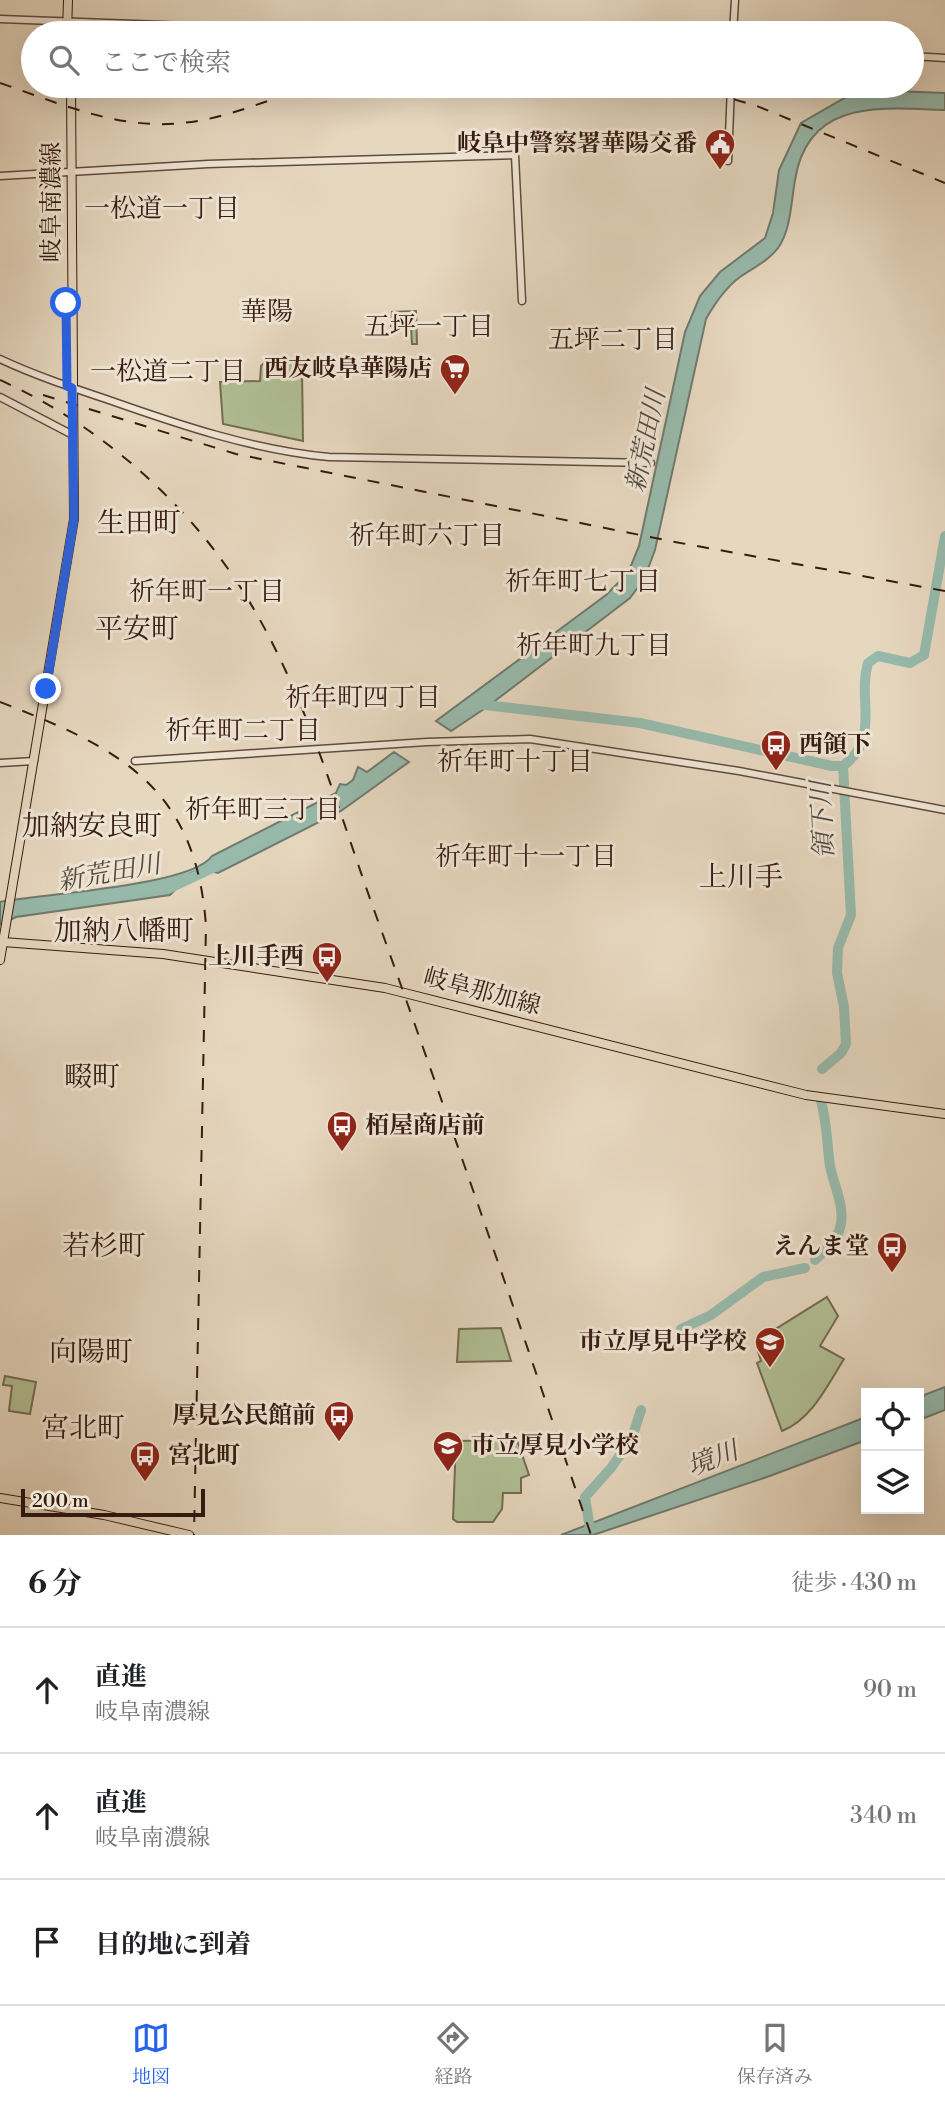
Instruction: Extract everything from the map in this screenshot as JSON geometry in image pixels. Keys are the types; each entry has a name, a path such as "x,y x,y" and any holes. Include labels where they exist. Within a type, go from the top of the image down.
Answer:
{"main road":[{"path":"69,21 70,0"},
{"name":"岐阜南濃線","path":"31,761 74,519 70,387 69,98"},
{"name":"岐阜南濃線","path":"0,960 69,513 70,387"},
{"name":"岐阜那加線","path":"3,942 163,954 385,988 806,1095 945,1114"},
{"path":"0,1498 104,1515 189,1535"}],"street":[{"path":"733,21 734,0"},
{"path":"0,19 46,21"},
{"path":"924,57 945,58"},
{"path":"728,161 731,98"},
{"path":"0,176 515,155 522,301"},
{"path":"0,359 70,387 207,432 307,455 651,463"},
{"path":"0,397 69,433"},
{"path":"135,761 427,742 530,739 739,771 945,810"},
{"path":"0,763 31,761"}],"shaded area":[{"path":"924,92 945,93 945,110 896,109 851,114 831,121 815,134 803,153 795,180 788,224 778,248 730,286 706,319 655,550 644,579 630,598 487,707 451,731 436,721 606,595 628,573 639,546 685,332 700,296 720,272 765,238 773,213 779,170 801,123 845,98 924,98"},
{"path":"416,311 417,344 412,344 411,328 391,326 392,312"},
{"path":"265,362 298,362 302,367 303,441 223,424 220,382 260,381 261,366"},
{"path":"394,752 409,762 341,811 218,873 203,869 191,873 170,895 16,917 0,925 0,902 147,882 199,866 212,856 336,793 340,784 346,785 353,780 358,767 367,772"},
{"path":"827,1297 838,1316 820,1346 844,1359 810,1410 793,1426 782,1431 757,1363 761,1361 756,1345 758,1340"},
{"path":"501,1328 511,1361 457,1362 459,1329"},
{"path":"5,1376 36,1382 30,1414 9,1411 12,1386 3,1385"},
{"path":"945,1387 945,1410 924,1418 924,1395"},
{"path":"861,1419 861,1442 767,1477 593,1535 561,1535"},
{"path":"517,1440 529,1475 521,1478 521,1493 503,1493 502,1509 493,1522 457,1522 453,1519 456,1441"}],"waterway":[{"name":"領下川","path":"822,1069 841,1053 846,1044 844,1007 837,973 838,948 851,915 843,766 855,755 865,731 865,677 868,663 878,656 910,663 924,655 945,536"},
{"path":"477,704 640,723 832,766 843,766"},
{"name":"新荒田川","path":"170,888 219,865"},
{"name":"領下川","path":"815,1260 837,1235 842,1215 830,1166 821,1101"},
{"name":"領下川","path":"681,1329 711,1315 763,1277 805,1268"},
{"name":"領下川","path":"590,1529 585,1497 611,1468 632,1438 641,1410"}],"railway":[{"path":"0,83 21,90"},
{"path":"44,98 112,119 158,124 198,121 277,98"},
{"path":"729,98 757,106 945,183"},
{"path":"0,380 34,397 100,438 159,488 186,516 233,576 279,657 299,700 332,788 591,1535"},
{"path":"43,395 236,454 675,542 945,591"},
{"path":"0,702 81,737 115,756 144,779 168,806 186,838 199,878 206,926 194,1535"}],"place":[{"name":"岐阜中警察署華陽交番","path":"720,171"},
{"name":"西友岐阜華陽店","path":"455,396"},
{"name":"西領下","path":"776,772"},
{"name":"上川手西","path":"327,984"},
{"name":"栢屋商店前","path":"342,1153"},
{"name":"えんま堂","path":"892,1274"},
{"name":"市立厚見中学校","path":"770,1369"},
{"name":"厚見公民館前","path":"339,1443"},
{"name":"市立厚見小学校","path":"448,1473"},
{"name":"宮北町","path":"145,1483"}],"district":[{"name":"一松道一丁目","path":"162,209"},
{"name":"華陽","path":"267,312"},
{"name":"五坪一丁目","path":"429,327"},
{"name":"五坪二丁目","path":"613,340"},
{"name":"一松道二丁目","path":"168,372"},
{"name":"生田町","path":"139,523"},
{"name":"祈年町六丁目","path":"427,536"},
{"name":"祈年町七丁目","path":"583,582"},
{"name":"祈年町一丁目","path":"207,592"},
{"name":"平安町","path":"137,629"},
{"name":"祈年町九丁目","path":"594,646"},
{"name":"祈年町四丁目","path":"363,698"},
{"name":"祈年町二丁目","path":"243,731"},
{"name":"祈年町十丁目","path":"515,762"},
{"name":"祈年町三丁目","path":"263,810"},
{"name":"加納安良町","path":"92,826"},
{"name":"祈年町十一丁目","path":"526,857"},
{"name":"上川手","path":"741,877"},
{"name":"加納八幡町","path":"124,931"},
{"name":"畷町","path":"92,1077"},
{"name":"若杉町","path":"104,1246"},
{"name":"向陽町","path":"91,1352"},
{"name":"宮北町","path":"83,1428"}],"route":[{"path":"46,689 74,519 72,388 67,386 66,303"}],"water label":[{"name":"境川","path":"713,1459"}]}
